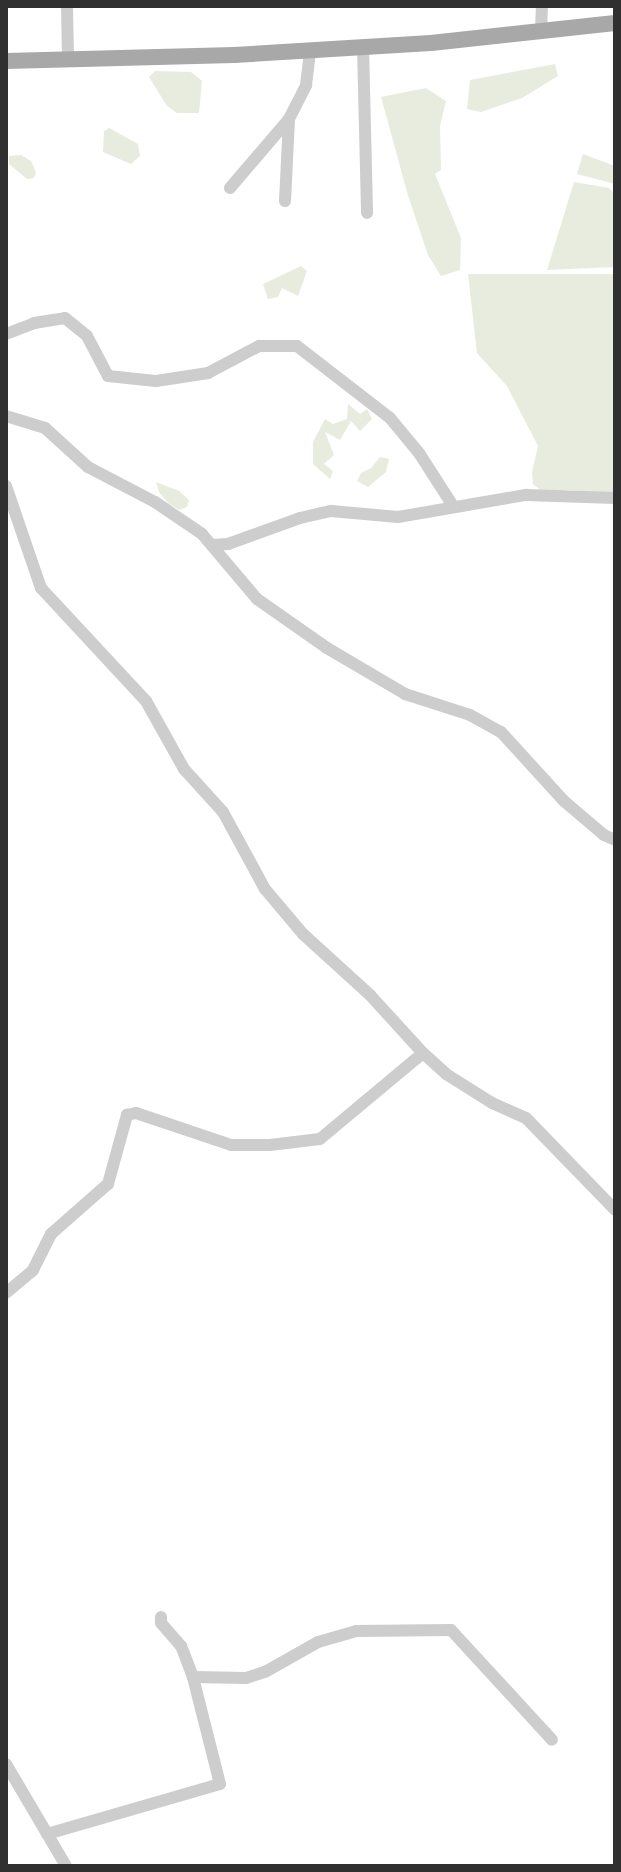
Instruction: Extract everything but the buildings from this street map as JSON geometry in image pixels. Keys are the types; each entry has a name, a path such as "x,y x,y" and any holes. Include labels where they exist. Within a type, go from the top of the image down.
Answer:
{"main road":[{"path":"6,61 310,51 615,23"}],"street":[{"path":"67,6 68,60"},
{"path":"541,32 542,6"},
{"path":"363,47 367,213"},
{"path":"230,188 289,119 306,85 310,51"},
{"path":"285,201 289,119"},
{"path":"6,334 34,323 65,318 87,336 108,376 156,381 208,373 259,346 297,346 390,418 419,453 453,506"},
{"path":"6,416 45,428 88,467 155,502 213,545 257,599 304,633 405,694 470,715 501,732 564,801 604,835 615,840"},
{"path":"6,486 41,588 146,701 184,769 223,812 265,889 303,934 370,995 423,1053 446,1074 492,1103 526,1118 615,1210"},
{"path":"213,545 228,544 300,518 331,511 398,517 526,495 615,498"},
{"path":"6,1293 33,1270 51,1234 108,1184 127,1115 136,1113 231,1145 270,1145 320,1139 423,1053"},
{"path":"47,1834 220,1784 193,1677 181,1646 161,1623 161,1617"},
{"path":"193,1677 246,1678 265,1672 318,1642 356,1631 451,1630 552,1740"},
{"path":"6,1764 66,1866"}],"shaded area":[{"path":"555,64 558,76 522,98 481,112 467,109 470,80"},
{"path":"155,71 191,72 202,81 199,113 177,113 167,106 149,77"},
{"path":"426,88 446,101 440,126 441,170 435,174 461,238 460,270 441,276 428,255 381,97"},
{"path":"109,128 138,144 140,156 131,164 103,152 104,131"},
{"path":"583,154 615,166 615,184 577,174"},
{"path":"21,155 31,161 36,172 34,178 27,179 9,164 9,156"},
{"path":"574,182 609,188 615,194 615,267 547,270"},
{"path":"301,266 307,271 298,296 282,288 278,297 268,299 263,284"},
{"path":"468,274 615,274 615,494 569,490 544,493 533,484 532,472 538,446 507,386 477,353"},
{"path":"348,404 360,414 367,409 372,419 360,431 351,421 340,440 325,432 334,455 324,464 333,471 330,479 313,464 313,442 325,419 333,424 347,419"},
{"path":"380,457 389,459 386,472 368,487 357,481 361,473 371,468"},
{"path":"156,482 179,491 189,500 187,507 179,510 168,503"}]}
